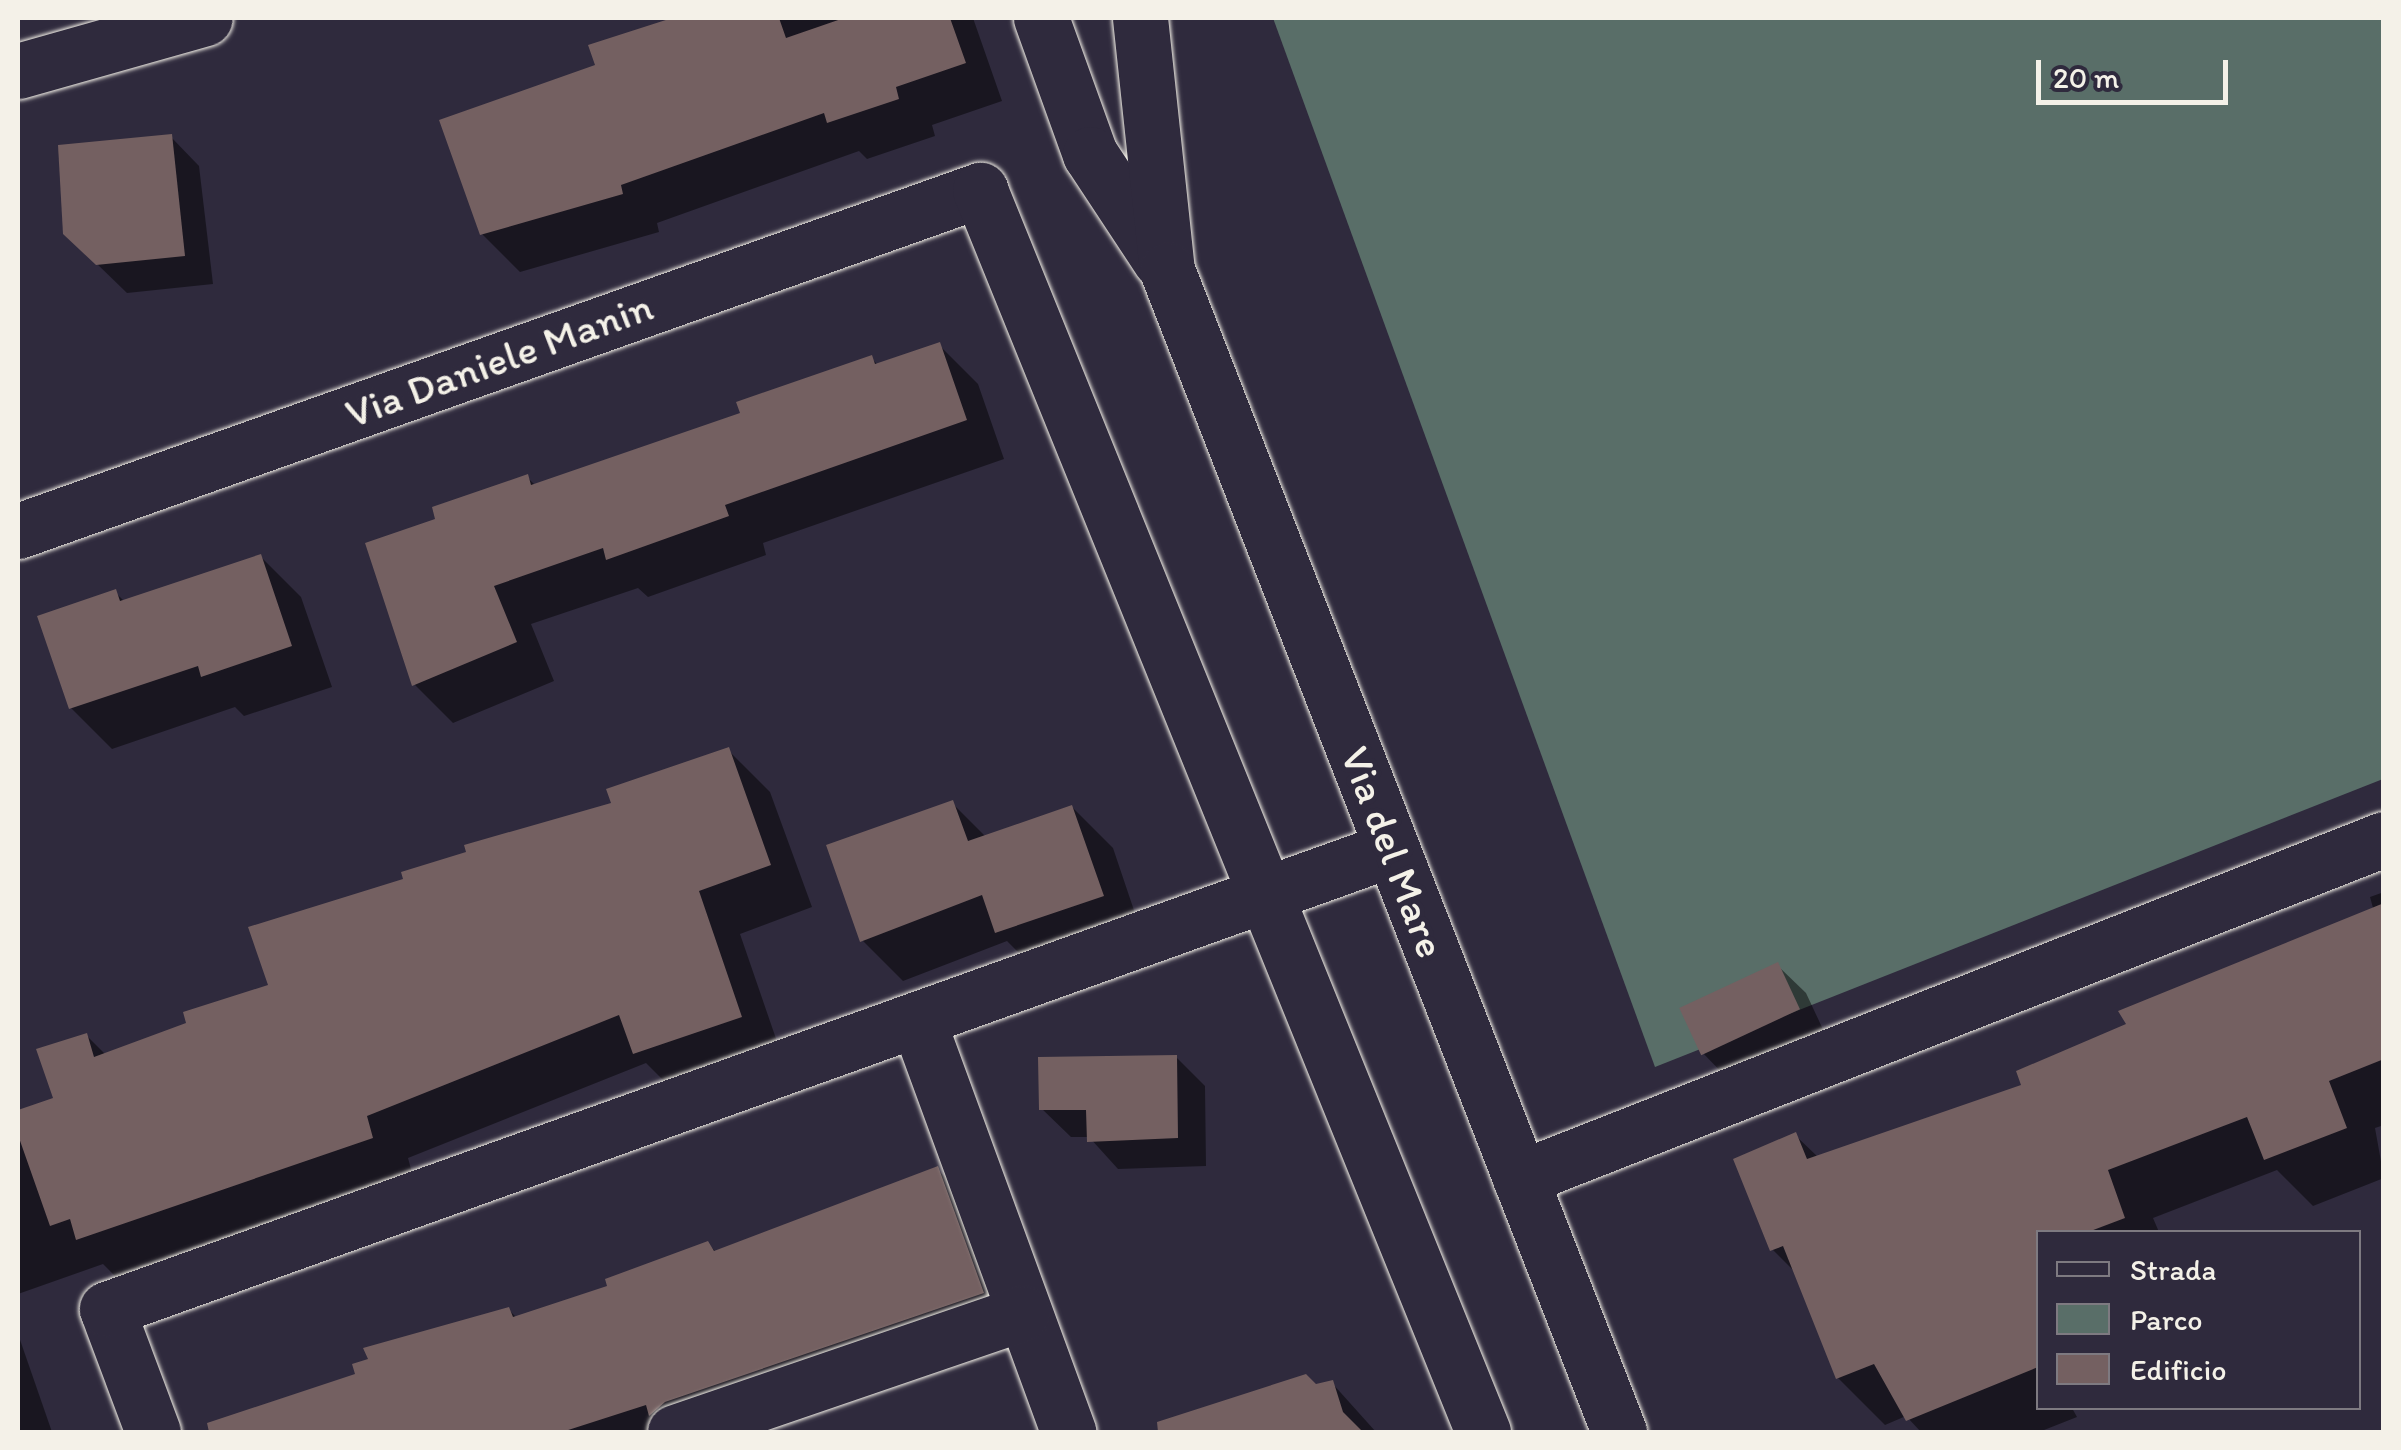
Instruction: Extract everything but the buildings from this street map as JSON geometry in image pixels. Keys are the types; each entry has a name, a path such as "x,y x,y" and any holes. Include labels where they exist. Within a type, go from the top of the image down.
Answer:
{"street":[{"path":"18,71 205,18"},
{"name":"Via del Mare","path":"1041,18 1090,154 1168,270 1619,1432"},
{"name":"Via del Mare","path":"1140,18 1168,270"},
{"name":"Via Daniele Manin","path":"18,531 980,190 1264,897"},
{"path":"1520,1178 2384,839"},
{"path":"153,1432 107,1309 1392,849"},
{"path":"1264,897 1483,1432"},
{"path":"918,1021 1068,1432"},
{"path":"674,1432 1022,1313"}],"green space":[{"path":"1273,18 2383,18 2383,779 1655,1067"}]}
